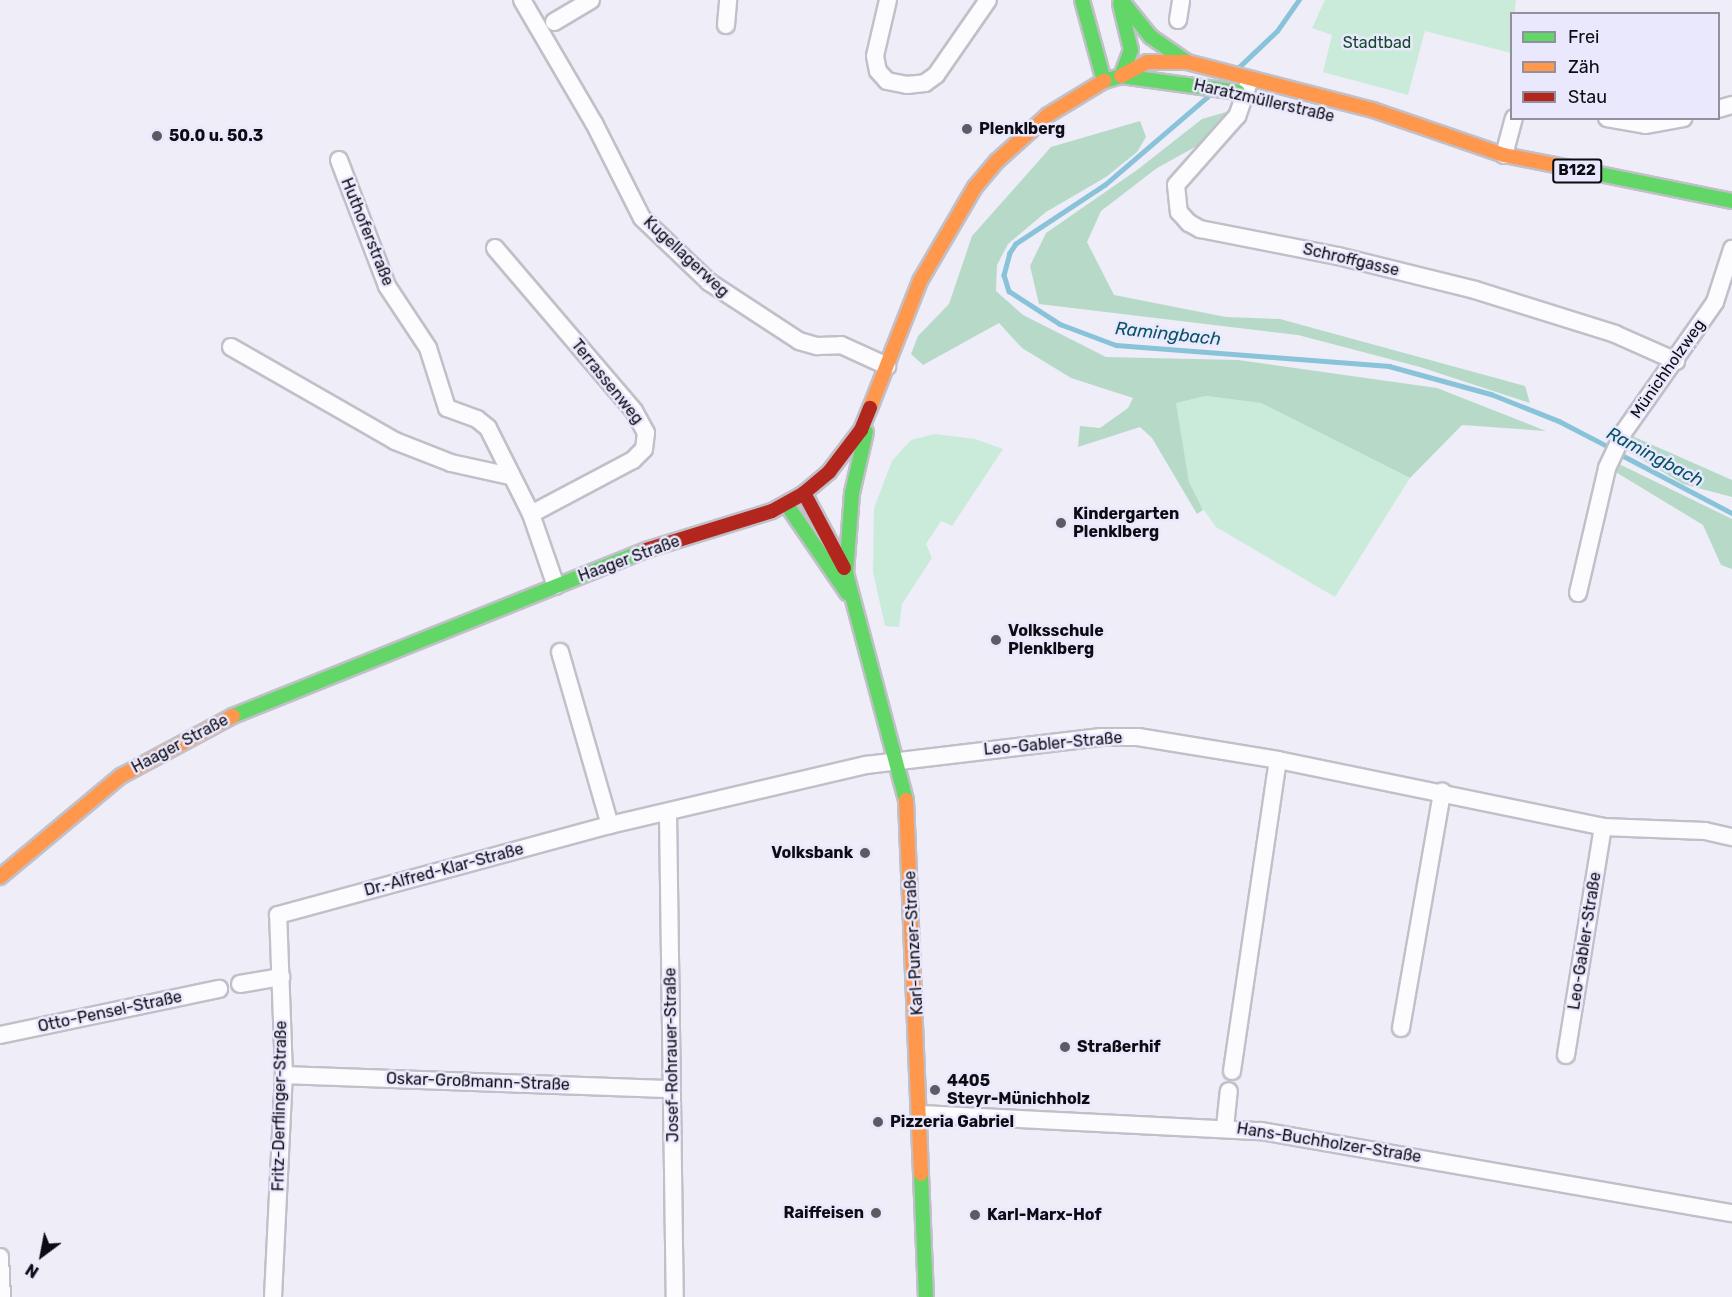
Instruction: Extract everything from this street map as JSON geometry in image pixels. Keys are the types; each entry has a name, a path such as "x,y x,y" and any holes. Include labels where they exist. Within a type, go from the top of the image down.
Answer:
{"main road":[{"path":"1082,0 1104,81"},
{"path":"1120,0 1131,50 1121,76"},
{"name":"B122","path":"1120,0 1151,36 1187,62"},
{"path":"1121,76 1147,62 1187,62"},
{"name":"Haratzmüllerstraße","path":"1187,62 1248,90"},
{"name":"Haratzmüllerstraße","path":"1104,81 1121,76 1248,90 1380,112 1425,132 1504,154 1732,201"},
{"name":"Haager Straße","path":"0,877 87,801 159,753 278,697 646,550 787,505 804,493 848,451 871,407 936,249 975,187 1040,122 1104,81"},
{"name":"Haratzmüllerstraße","path":"1378,128 1425,132"},
{"name":"Karl-Punzer-Straße","path":"871,407 852,493 846,573 850,597 898,760 908,815 921,1114 926,1297"},
{"name":"Karl-Punzer-Straße","path":"804,493 846,573"},
{"name":"Karl-Punzer-Straße","path":"787,505 850,597"}],"street":[{"name":"Kugellagerweg","path":"522,0 594,123 642,218 709,282 799,341 817,346 841,345 887,366"},
{"path":"554,22 591,0"},
{"path":"726,25 728,0"},
{"path":"888,0 875,56 878,71 886,81 907,85 925,83 936,75 988,0"},
{"path":"1178,20 1181,0"},
{"name":"Schroffgasse","path":"1248,90 1237,116 1176,185 1179,212 1189,223 1200,229 1338,256 1475,290 1615,334 1676,361"},
{"path":"1504,154 1513,120"},
{"path":"1618,120 1645,125 1672,120"},
{"name":"Huthoferstraße","path":"339,160 387,286 428,348 447,408 477,419 488,428 531,514 556,586"},
{"name":"Terrassenweg","path":"495,248 634,411 646,433 644,449 633,460 531,514"},
{"name":"Münichholzweg","path":"1578,593 1607,468 1623,433 1676,361 1715,302 1732,249"},
{"path":"231,347 395,441 451,464 510,476"},
{"path":"560,651 610,825"},
{"name":"Leo-Gabler-Straße","path":"898,760 1101,737 1138,736 1442,792 1603,827 1705,831 1732,837"},
{"name":"Dr.-Alfred-Klar-Straße","path":"278,915 610,825 898,760"},
{"path":"1232,1071 1278,760"},
{"path":"1401,1028 1442,792"},
{"name":"Josef-Rohrauer-Straße","path":"668,813 675,1297"},
{"name":"Leo-Gabler-Straße","path":"1566,1055 1603,827"},
{"name":"Fritz-Derflinger-Straße","path":"273,1297 284,1075 278,915"},
{"path":"240,984 281,977"},
{"name":"Otto-Pensel-Straße","path":"0,1035 219,989"},
{"name":"Oskar-Großmann-Straße","path":"284,1075 672,1089"},
{"path":"1225,1127 1229,1091"},
{"name":"Hans-Buchholzer-Straße","path":"921,1114 1225,1127 1732,1213"},
{"path":"0,1257 2,1297"}],"green space":[{"name":"Stadtbad","path":"1325,0 1516,0 1515,12 1510,12 1510,53 1425,31 1408,95 1323,72 1332,35 1312,28"},
{"path":"1233,110 1206,141 1157,168 1101,211 1087,242 1114,295 1226,317 1280,319 1525,386 1530,403 1420,367 1298,335 1039,304 1030,266 1046,233 1137,170 1202,119"},
{"path":"1140,121 1146,137 1137,152 1106,177 1046,212 1008,244 997,265 996,291 1023,315 1106,357 1238,360 1437,388 1546,431 1462,425 1410,478 1261,403 1206,396 1176,403 1189,482 1203,510 1197,514 1152,438 1140,427 1078,447 1080,426 1100,428 1128,408 1133,398 1071,378 1022,348 999,323 923,365 911,354 918,336 949,304 972,236 1051,147"},
{"path":"1206,396 1261,403 1410,478 1335,597 1216,527 1198,502 1189,482 1175,403"},
{"path":"934,434 975,439 1003,449 952,526 941,521 926,544 932,558 902,604 899,627 885,626 873,572 874,508 892,461 911,440"},
{"path":"1630,435 1732,480 1732,497 1683,484 1623,448"},
{"path":"1617,463 1732,519 1732,569 1721,565 1703,525 1614,471"}],"waterway":[{"name":"Ramingbach","path":"1239,67 1277,31 1299,0"},
{"name":"Ramingbach","path":"1209,96 1105,185 1016,244 1010,253 1004,275 1009,291 1060,324 1116,345 1389,366 1491,394 1559,421 1611,448"},
{"name":"Ramingbach","path":"1618,453 1732,513"}],"traffic: fast":[{"path":"1082,0 1104,81 1121,76 1238,92"},
{"path":"1121,0 1151,37 1187,62"},
{"path":"1120,4 1131,50 1121,76"},
{"path":"1570,168 1732,201"},
{"path":"866,432 852,493 846,573 906,800"},
{"path":"787,505 847,593"},
{"path":"233,716 646,550"},
{"path":"921,1174 926,1297"}],"traffic: slow":[{"path":"1121,76 1147,62 1187,62 1373,110 1504,155 1570,168"},
{"path":"870,408 920,281 975,187 997,161 1048,115 1104,81"},
{"path":"0,877 121,776 233,716"},
{"path":"906,800 921,1174"}],"traffic: jam":[{"path":"646,550 772,511 804,493 829,472 861,430 870,408"},
{"path":"804,493 844,568"}],"place":[{"name":"Plenklberg","path":"967,129"},
{"name":"50.0 u. 50.3","path":"157,136"},
{"name":"Kindergarten Plenklberg","path":"1061,523"},
{"name":"Volksschule Plenklberg","path":"996,640"},
{"name":"Volksbank","path":"865,853"},
{"name":"Straßerhif","path":"1065,1047"},
{"name":"4405 Steyr-Münichholz","path":"935,1090"},
{"name":"Pizzeria Gabriel","path":"878,1122"},
{"name":"Raiffeisen","path":"876,1213"},
{"name":"Karl-Marx-Hof","path":"975,1215"}]}
